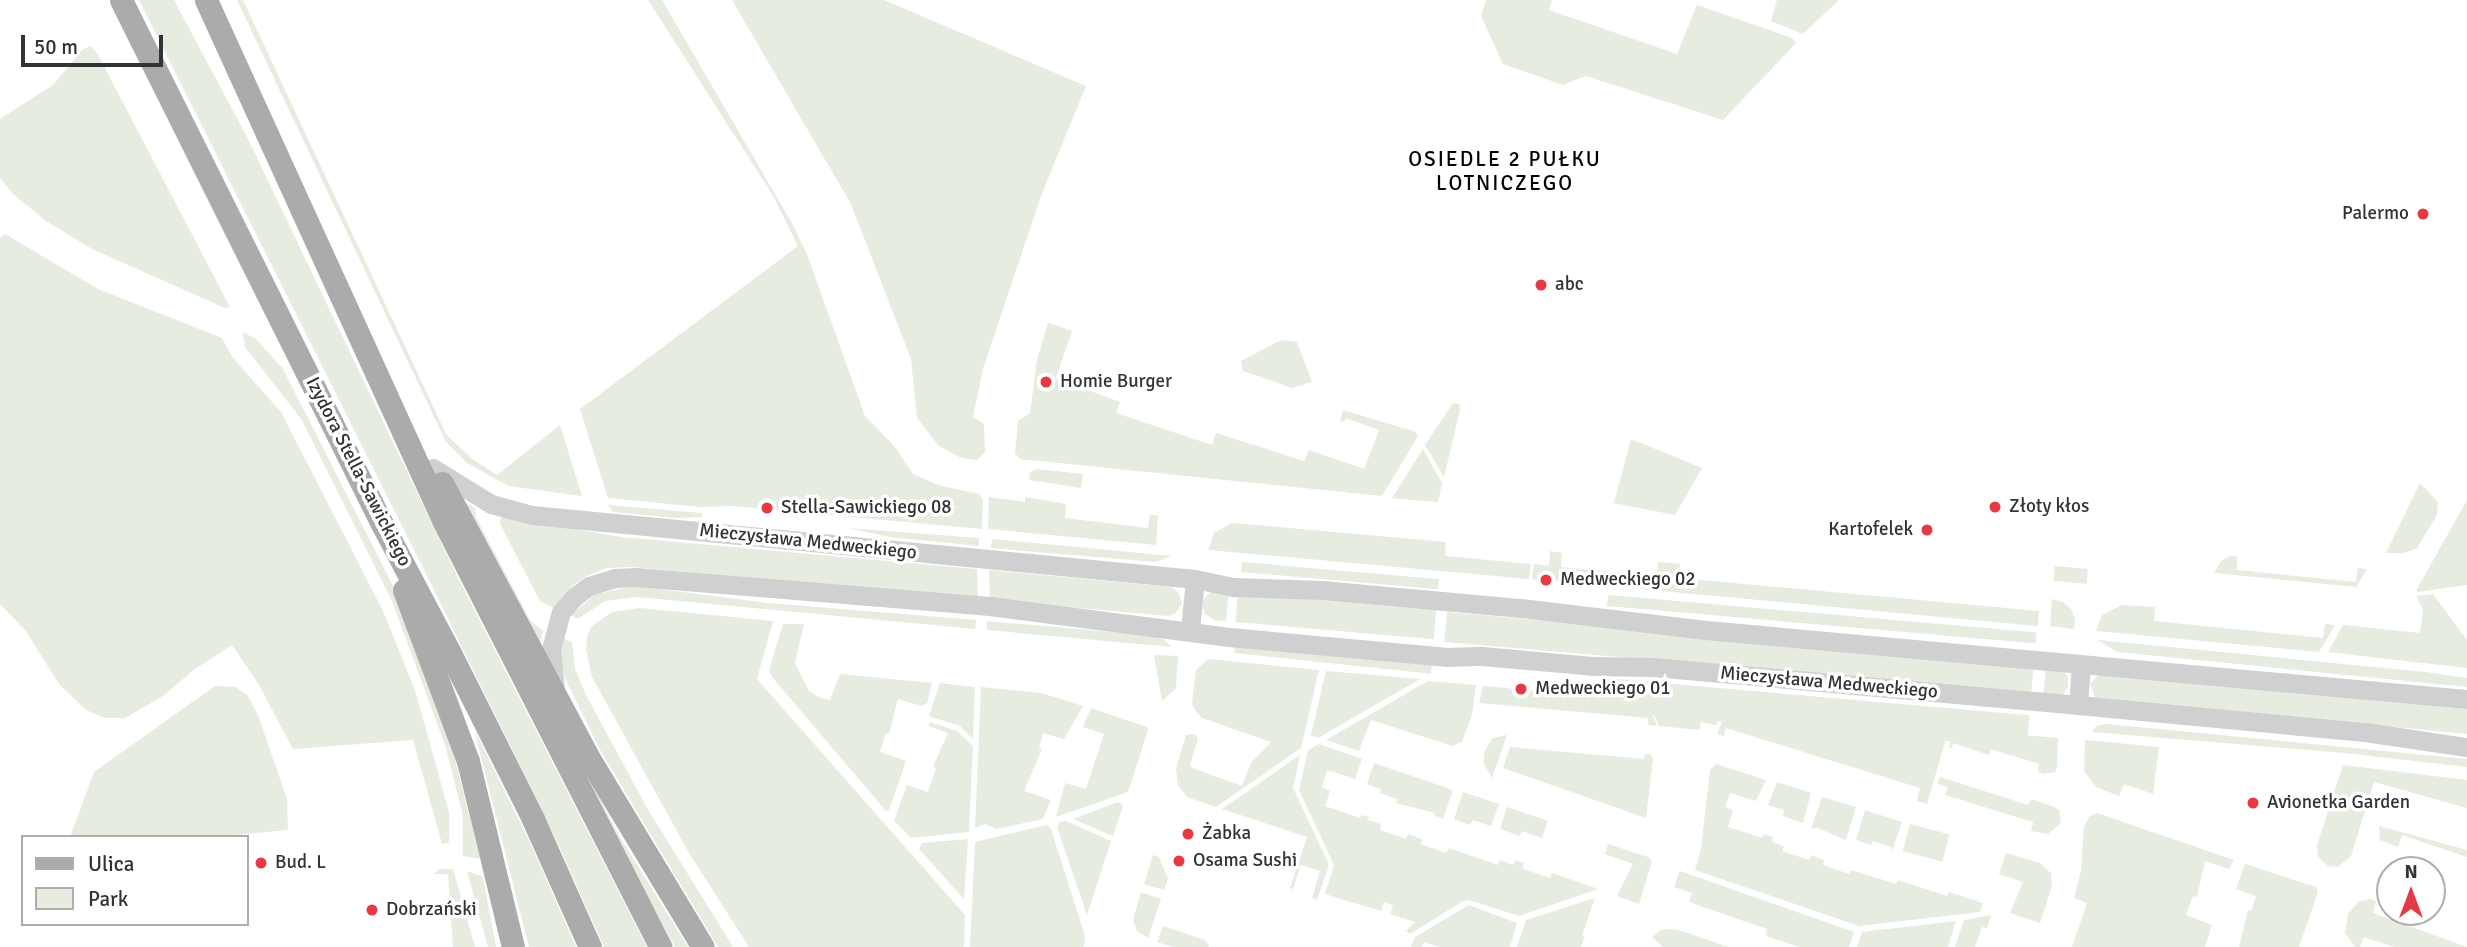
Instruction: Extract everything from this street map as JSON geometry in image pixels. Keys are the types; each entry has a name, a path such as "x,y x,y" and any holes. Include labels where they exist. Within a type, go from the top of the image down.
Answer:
{"main road":[{"name":"Izydora Stella-Sawickiego","path":"121,0 382,524 527,807 590,947"},
{"path":"206,0 480,595 661,947"},
{"path":"409,443 433,468 587,755 703,947"},
{"path":"382,524 468,761 513,947"}],"street":[{"name":"Mieczysława Medweckiego","path":"433,468 491,504 532,515 1195,579 1234,587 1322,590 1521,608 1706,630 2467,699"},
{"name":"Mieczysława Medweckiego","path":"557,698 551,649 561,612 580,591 615,578 738,583 990,606 1055,616 1190,629 1230,637 1448,657 1482,656 1593,666 1653,667 2078,705 2365,732 2467,747"},
{"path":"1190,629 1195,579"},
{"path":"2078,705 2081,664"}],"green space":[{"path":"139,0 174,0 247,137 460,582 647,947 604,947 559,846 432,586"},
{"path":"237,0 243,0 446,434 471,458 497,475 560,425 582,496 508,486 467,463 446,442"},
{"path":"648,0 662,0 793,225 808,257 865,416 895,447 913,474 938,485 979,494 983,500 982,529 733,506 700,507 608,498 580,409 798,246 772,194"},
{"path":"732,0 884,0 1086,86 1041,196 983,369 973,417 984,424 985,452 977,460 961,458 939,446 917,418 911,359 851,204"},
{"path":"1486,0 1552,0 1549,10 1677,54 1697,5 1792,38 1796,43 1723,120 1586,76 1563,85 1503,64 1481,16"},
{"path":"1777,0 1839,0 1803,34 1771,21"},
{"path":"90,46 97,53 230,307 225,308 92,249 46,221 13,194 0,178 0,119 53,85 82,50"},
{"path":"5,234 98,289 222,338 233,358 281,412 383,611 415,690 449,812 449,842 442,844 413,740 293,749 259,685 232,645 195,669 163,696 125,718 105,718 86,710 59,684 26,631 0,604 0,238"},
{"path":"1048,323 1072,331 1056,378 1120,402 1116,413 1212,445 1216,433 1304,461 1309,450 1364,469 1379,430 1346,418 1344,422 1340,421 1343,410 1416,432 1418,436 1382,496 1020,459 1015,453 1018,421 1030,413 1037,360"},
{"path":"243,332 256,339 283,369 393,586 447,727 480,859 463,856 463,815 445,745 392,601 302,420 245,347"},
{"path":"1281,340 1297,342 1312,382 1292,388 1243,371 1241,361"},
{"path":"1453,403 1459,404 1460,410 1444,477 1425,445"},
{"path":"1631,439 1702,468 1675,515 1614,503"},
{"path":"1423,449 1442,483 1438,502 1392,498"},
{"path":"1036,469 1083,474 1081,488 1029,480 1030,472"},
{"path":"2420,483 2438,502 2437,515 2417,548 2404,553 2386,553"},
{"path":"457,497 475,508 476,517 530,620 543,631 540,646"},
{"path":"989,497 1025,502 1025,497 1066,504 1065,518 1148,528 1150,515 1158,515 1156,545 988,529"},
{"path":"2467,500 2467,585 2417,592 2417,589"},
{"path":"608,505 702,513 702,517 675,518 613,512"},
{"path":"501,516 621,537 977,569 978,599 632,567 607,568 589,575 572,586 553,608 540,601 500,524"},
{"path":"1232,523 1446,542 1445,556 1531,564 1529,579 1208,550 1214,533"},
{"path":"848,528 979,538 979,546 889,537"},
{"path":"992,539 1172,556 1155,562 991,548"},
{"path":"1550,551 1562,553 1561,567 1657,576 1658,562 1680,564 1679,578 2039,611 2038,626 1554,581 1554,576 1537,575 1537,580 1532,579 1534,564 1549,566"},
{"path":"2237,556 2237,570 2356,582 2358,568 2367,569 2356,587 2214,573 2221,561"},
{"path":"1242,562 1439,579 1438,589 1241,572"},
{"path":"2055,566 2088,569 2087,584 2054,581"},
{"path":"989,570 1171,587 1178,592 1182,603 1175,614 1168,616 990,600"},
{"path":"636,586 768,603 976,620 975,629 637,597 605,601 578,619 571,615 596,594"},
{"path":"1210,592 1229,592 1226,621 1214,620 1205,614 1202,602"},
{"path":"1238,593 1436,610 1434,639 1235,622"},
{"path":"2433,594 2467,640 2467,668 2328,652 2343,625 2420,633 2423,610 2416,596"},
{"path":"1608,595 2036,632 2035,643 1607,606"},
{"path":"2052,599 2063,602 2071,609 2075,619 2074,629 2050,626"},
{"path":"2122,605 2155,607 2154,621 2323,638 2325,624 2335,625 2319,652 2096,631 2102,615"},
{"path":"640,608 773,621 757,679 965,915 964,947 749,947 689,853 592,677 586,650 587,636 592,626 612,612"},
{"path":"1447,612 2034,663 2031,693 1444,642"},
{"path":"987,621 1146,635 1163,639 1172,647 987,630"},
{"path":"783,624 804,624 795,663 809,691 819,697 830,700 840,674 932,683 927,703 921,706 898,699 889,734 886,733 880,752 906,761 889,810 886,811 772,677 769,670"},
{"path":"561,637 572,642 575,669 586,695 647,808 733,947 718,947 600,750 564,676 560,655"},
{"path":"2098,640 2425,672 2467,678 2467,687 2117,652"},
{"path":"1235,644 1432,665 1431,674 1234,653"},
{"path":"1154,655 1178,656 1176,688 1162,701"},
{"path":"1208,659 1319,670 1301,748 1216,807 1187,797 1178,785 1176,769 1186,735 1195,734 1198,739 1190,765 1192,768 1242,786 1251,763 1271,742 1202,718 1195,710 1192,703 1196,670"},
{"path":"2046,667 2064,671 2068,677 2068,687 2062,696 2043,696"},
{"path":"1326,671 1420,679 1318,738 1311,735"},
{"path":"2100,673 2467,709 2467,734 2095,698 2090,684"},
{"path":"1605,678 2029,715 2027,748 1602,711"},
{"path":"1428,681 1476,685 1472,715 1462,742 1453,746 1371,720 1359,751 1326,740"},
{"path":"940,683 975,687 973,739 960,726 929,716"},
{"path":"215,686 236,687 248,696 258,715 287,799 288,830 236,835 71,835 94,772"},
{"path":"1483,686 1646,701 1657,726 1648,725 1648,718 1479,703"},
{"path":"981,687 1041,693 1083,706 1064,739 1043,733 1039,748 1042,749 1024,791 1051,800 1043,819 997,829 985,824 975,828"},
{"path":"1648,701 1724,708 1716,725 1701,722 1700,730 1659,726"},
{"path":"1091,708 1147,727 1148,730 1128,792 1056,817 1065,783 1086,789 1104,734 1083,727"},
{"path":"1727,708 1949,728 1927,804 1917,801 1920,788 1726,728 1724,736 1717,734"},
{"path":"930,722 957,731 973,746 969,832 911,838 894,821 907,785 928,792 936,768 933,767 948,733 928,726"},
{"path":"2107,724 2467,759 2467,767 2344,753 2092,732 2096,726"},
{"path":"474,729 528,838 576,947 529,947"},
{"path":"1954,729 2058,738 2057,767 2055,772 2044,774 2038,772 2039,764 1991,749 1989,755 1953,743 1952,748 1949,747"},
{"path":"566,734 620,837 688,947 675,947 617,840"},
{"path":"1507,735 1492,778 1484,764 1484,752 1493,738"},
{"path":"2085,740 2159,747 2153,794 2124,784 2119,796 2096,787 2084,771"},
{"path":"1319,744 1362,759 1355,779 1327,770 1322,787 1330,791 1325,806 1360,818 1361,815 1369,817 1368,820 1381,824 1380,830 1406,839 1408,834 1422,839 1421,844 1446,853 1449,848 1498,865 1500,860 1513,865 1515,860 1524,863 1523,869 1550,878 1552,873 1598,889 1519,916 1469,900 1463,901 1410,934 1406,931 1415,922 1390,914 1393,905 1384,902 1381,911 1325,894 1334,865 1299,790 1308,750"},
{"path":"1510,747 1644,759 1645,754 1650,754 1653,759 1646,818 1503,768"},
{"path":"1300,755 1293,788 1329,865 1317,900 1312,898 1320,871 1301,865 1293,889 1290,888 1307,837 1222,809"},
{"path":"1374,763 1453,790 1443,819 1435,816 1435,813 1396,803 1397,799 1380,793 1381,789 1367,784"},
{"path":"1716,764 1766,780 1756,801 1730,793 1725,807 1733,810 1728,827 1762,838 1764,834 1773,837 1772,842 1784,846 1782,851 1809,860 1811,855 1824,860 1823,865 1849,874 1851,870 1896,884 1898,880 1947,896 1949,892 1983,903 1980,912 1859,926 1695,870 1701,849 1710,770"},
{"path":"2343,765 2467,780 2467,808 2374,782 2351,856 2338,867 2328,866 2318,857 2317,845"},
{"path":"1940,777 2028,805 2031,799 2052,806 2059,810 2061,823 2048,834 2031,831 2033,822 1945,795 1948,787 1938,784"},
{"path":"1777,782 1811,793 1803,823 1783,816 1784,810 1768,805"},
{"path":"1463,792 1499,804 1491,826 1473,820 1470,825 1454,819"},
{"path":"1822,797 1856,807 1846,840 1818,828 1811,829"},
{"path":"1118,802 1123,806 1113,836 1073,819"},
{"path":"1507,807 1548,821 1542,838 1522,831 1520,836 1500,829"},
{"path":"1865,810 1902,822 1892,851 1891,847 1873,841 1871,845 1856,840"},
{"path":"2097,813 2234,860 2229,869 2205,861 2197,897 2193,896 2186,915 2212,925 2205,947 2072,947 2087,903 2074,898 2081,871 2084,826 2090,816"},
{"path":"1066,821 1111,841 1087,915 1057,827 1060,822"},
{"path":"1910,824 1950,835 1942,862 1903,851"},
{"path":"1047,825 1051,829 1085,936 1084,947 970,947 975,842"},
{"path":"2379,826 2467,850 2467,857 2402,835 2398,847 2380,840"},
{"path":"968,839 964,899 919,849 922,843"},
{"path":"1608,844 1648,857 1652,861 1639,904 1617,896 1633,864 1605,854"},
{"path":"2006,853 2040,863 2051,873 2052,886 2040,923 2010,913 2023,882 1999,874"},
{"path":"1153,855 1159,857 1168,879 1164,890 1144,884"},
{"path":"2245,864 2316,887 2318,892 2299,947 2239,947 2248,910 2251,911 2256,896 2236,889"},
{"path":"440,869 453,869 475,947 453,947 448,874 433,874"},
{"path":"467,871 483,877 496,947 488,947"},
{"path":"1680,871 1854,932 1849,947 1799,947 1766,936 1767,929 1689,902 1692,893 1674,887"},
{"path":"1141,892 1161,899 1148,938 1137,931 1133,920"},
{"path":"1595,898 1582,935 1585,936 1581,947 1517,947 1526,920"},
{"path":"2370,899 2376,901 2373,913 2376,914 2376,926 2409,926 2467,947 2394,947 2364,937 2360,947 2355,947 2345,933 2348,914 2358,902"},
{"path":"1469,905 1517,923 1510,947 1439,947 1424,942 1422,947 1411,947 1415,937"},
{"path":"1991,915 1987,928 1982,927 1975,947 1955,947 1964,920"},
{"path":"1956,921 1948,947 1857,947 1862,932"},
{"path":"1163,926 1205,940 1209,947 1173,947 1157,942"},
{"path":"1674,929 1729,947 1663,947 1652,937 1661,930"}],"place":[{"name":"Palermo","path":"2423,214"},
{"name":"abc","path":"1541,285"},
{"name":"Homie Burger","path":"1046,382"},
{"name":"Złoty kłos","path":"1995,507"},
{"name":"Stella-Sawickiego 08","path":"767,508"},
{"name":"Kartofelek","path":"1927,530"},
{"name":"Medweckiego 02","path":"1546,580"},
{"name":"Medweckiego 01","path":"1521,689"},
{"name":"Avionetka Garden","path":"2253,803"},
{"name":"Żabka","path":"1188,834"},
{"name":"Osama Sushi","path":"1179,861"},
{"name":"Bud. L","path":"261,863"},
{"name":"Dobrzański","path":"372,910"}],"district":[{"name":"OSIEDLE 2 PUŁKU LOTNICZEGO","path":"1505,171"}]}
